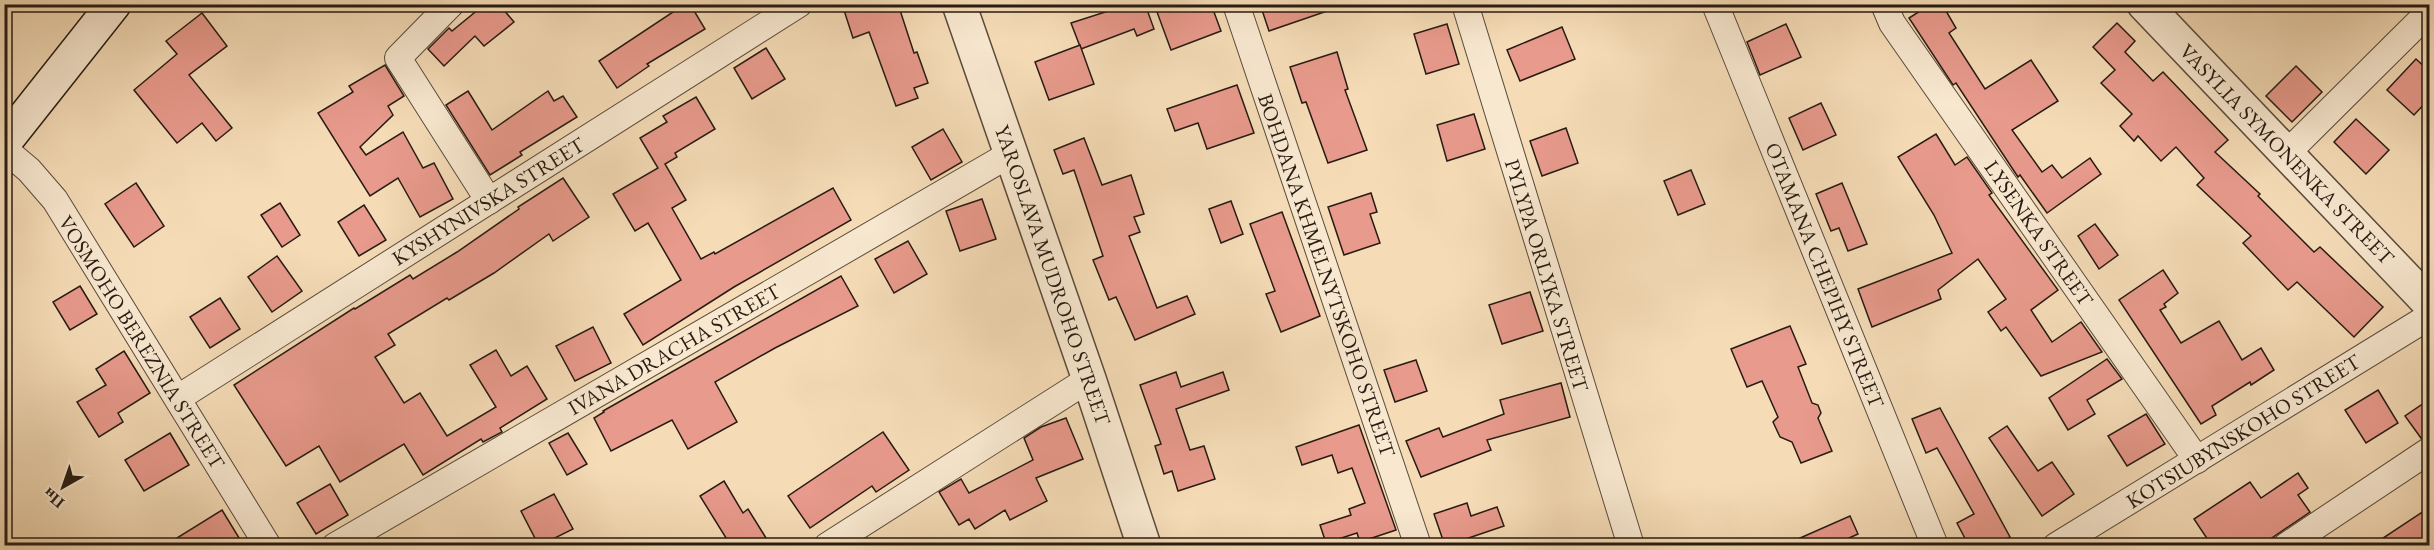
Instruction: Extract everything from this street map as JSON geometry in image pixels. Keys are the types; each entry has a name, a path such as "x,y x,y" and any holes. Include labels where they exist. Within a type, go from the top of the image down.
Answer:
{"street":[{"path":"4,143 114,4"},
{"path":"451,4 398,58 489,201"},
{"name":"KYSHYNIVSKA STREET","path":"178,398 799,4"},
{"name":"YAROSLAVA MUDROHO STREET","path":"959,4 1012,153 1144,546"},
{"name":"BOHDANA KHMELNYTSKOHO STREET","path":"1236,4 1418,546"},
{"name":"PYLYPA ORLYKA STREET","path":"1465,4 1630,546"},
{"name":"OTAMANA CHEPIHY STREET","path":"1715,4 1935,546"},
{"name":"LYSENKA STREET","path":"1884,4 1892,23 2197,460"},
{"name":"VASYLIA SYMONENKA STREET","path":"2144,4 2430,304"},
{"path":"2286,154 2430,12"},
{"name":"VOSMOHO BEREZNIA STREET","path":"4,149 29,170 55,200 268,546"},
{"name":"IVANA DRACHA STREET","path":"335,546 1012,153"},
{"name":"KOTSIUBYNSKOHO STREET","path":"2056,546 2430,316"},
{"path":"827,546 1089,379"},
{"path":"2286,546 2430,450"}],"building":[{"path":"485,4 508,4 503,9 514,22 484,46 475,36 444,66 428,49 449,28 452,31"},
{"path":"685,4 690,4 705,29 647,64 649,66 617,88 599,61"},
{"path":"842,4 898,4 914,53 917,52 928,83 914,88 918,98 896,106 869,32 853,38"},
{"path":"1130,4 1145,4 1154,29 1137,36 1134,29 1081,49 1071,23"},
{"path":"1176,4 1211,4 1221,31 1171,50 1157,12"},
{"path":"1260,4 1335,4 1336,8 1269,31"},
{"path":"1931,4 1942,4 1956,28 1949,33 1985,89 2031,60 2058,101 2012,130 2042,172 2052,165 2062,178 2090,158 2101,174 2047,213 2020,175 2018,177 1956,83 1953,85 1909,18"},
{"path":"202,13 227,46 189,75 232,128 216,141 202,123 177,143 134,90 177,54 166,41"},
{"path":"2117,23 2135,41 2125,52 2153,81 2163,72 2228,140 2215,152 2260,194 2258,196 2314,252 2320,247 2383,307 2354,337 2297,282 2288,290 2243,243 2251,236 2197,185 2204,178 2176,147 2161,161 2138,136 2134,141 2120,126 2132,114 2101,83 2115,70 2093,47"},
{"path":"1447,24 1459,64 1426,74 1414,34"},
{"path":"1786,24 1801,57 1760,75 1747,42"},
{"path":"1562,27 1575,59 1520,81 1507,50"},
{"path":"1080,45 1094,84 1049,100 1035,62"},
{"path":"766,48 785,79 752,99 734,68"},
{"path":"1337,52 1348,89 1345,90 1367,150 1328,163 1306,102 1302,103 1290,67"},
{"path":"2416,59 2430,72 2430,98 2414,115 2387,90"},
{"path":"385,65 404,96 388,106 393,115 360,147 366,155 403,132 423,168 434,163 453,199 420,217 398,178 370,196 318,113 353,92 349,86"},
{"path":"2296,66 2322,92 2292,122 2266,96"},
{"path":"1237,85 1254,133 1207,149 1198,123 1175,131 1167,109"},
{"path":"468,91 492,130 548,91 554,101 563,96 577,117 520,152 522,155 490,175 446,105"},
{"path":"696,97 715,129 675,153 677,157 665,164 686,200 672,208 701,259 714,252 715,254 833,188 851,220 734,287 643,345 624,314 681,280 648,223 635,231 613,194 658,168 640,138 667,122 663,116"},
{"path":"1821,103 1836,135 1803,150 1789,118"},
{"path":"1474,114 1485,149 1447,161 1437,125"},
{"path":"2356,119 2389,150 2366,174 2334,142"},
{"path":"1566,128 1578,163 1542,176 1530,141"},
{"path":"943,129 962,162 931,180 912,147"},
{"path":"1936,134 1955,165 1967,157 1992,193 1989,195 2058,290 2031,310 2052,342 2081,322 2102,352 2041,376 2006,327 2001,331 1988,312 2006,299 1978,259 1938,290 1941,299 1872,327 1858,289 1952,253 1934,215 1898,157"},
{"path":"1084,138 1102,185 1131,175 1144,214 1134,217 1140,232 1129,236 1157,308 1187,296 1195,314 1135,340 1116,297 1109,300 1093,260 1103,256 1074,170 1063,174 1054,150"},
{"path":"1691,170 1705,204 1678,215 1664,181"},
{"path":"563,178 589,217 553,241 549,234 494,273 388,334 395,345 375,357 404,403 420,393 447,436 496,407 470,365 496,350 511,376 527,366 547,399 500,428 502,432 483,442 481,439 423,475 404,444 340,482 319,446 286,466 234,385 354,308 410,275 413,279 457,252 519,209 518,207"},
{"path":"136,183 164,226 134,247 105,204"},
{"path":"1842,183 1867,244 1848,251 1839,228 1831,231 1816,194"},
{"path":"1371,193 1377,212 1370,214 1380,243 1344,255 1328,207"},
{"path":"982,199 996,239 960,251 946,211"},
{"path":"1231,201 1243,234 1221,243 1209,209"},
{"path":"280,203 300,235 282,247 261,215"},
{"path":"364,205 386,240 359,256 338,222"},
{"path":"1282,212 1320,316 1281,332 1266,294 1275,291 1250,224"},
{"path":"2095,224 2118,255 2099,269 2078,236"},
{"path":"908,241 927,274 894,293 875,259"},
{"path":"277,256 302,291 272,312 248,277"},
{"path":"2163,270 2178,293 2164,304 2166,307 2160,310 2181,343 2219,321 2242,360 2261,348 2274,370 2212,406 2216,415 2201,424 2119,300"},
{"path":"841,276 858,306 775,348 715,382 737,422 688,449 672,420 611,451 594,418 603,411"},
{"path":"80,286 97,314 70,330 53,302"},
{"path":"1530,292 1543,331 1502,344 1489,305"},
{"path":"220,298 240,329 210,348 190,317"},
{"path":"1790,326 1806,364 1798,367 1812,403 1818,405 1821,413 1818,418 1832,451 1801,463 1792,442 1780,437 1773,422 1778,417 1762,381 1747,387 1731,349"},
{"path":"593,327 611,363 575,381 556,346"},
{"path":"124,351 150,393 118,413 123,422 99,437 77,402 106,385 96,369"},
{"path":"2107,359 2122,379 2087,400 2095,414 2068,430 2049,398"},
{"path":"1416,360 1427,391 1395,402 1384,370"},
{"path":"1176,372 1181,387 1223,372 1229,390 1176,409 1190,450 1204,446 1215,479 1178,491 1172,471 1164,474 1155,446 1161,444 1140,385"},
{"path":"1561,383 1570,417 1487,440 1491,450 1421,477 1406,441 1439,428 1443,437 1504,414 1500,400"},
{"path":"2378,390 2398,423 2366,443 2345,410"},
{"path":"2430,399 2430,435 2421,438 2405,416"},
{"path":"1940,408 2010,537 1994,546 1969,546 1957,523 1974,514 1937,448 1926,453 1912,419"},
{"path":"2146,414 2165,444 2127,466 2108,436"},
{"path":"1066,418 1083,459 1036,478 1047,501 1010,520 1005,510 975,529 969,519 959,525 939,492 961,479 969,493 1033,460 1024,438 1041,427"},
{"path":"1359,425 1396,530 1360,542 1357,533 1326,543 1320,525 1351,515 1349,509 1365,503 1352,468 1338,473 1332,455 1302,465 1296,447"},
{"path":"2007,426 2038,471 2052,462 2074,494 2042,516 1989,438"},
{"path":"883,432 909,470 876,492 872,486 810,528 788,496"},
{"path":"170,433 189,465 144,491 125,460"},
{"path":"568,433 587,464 567,475 549,443"},
{"path":"2298,473 2308,488 2298,495 2310,512 2260,546 2212,546 2194,519 2250,482 2261,498"},
{"path":"724,481 743,513 748,509 771,546 731,546 700,496"},
{"path":"330,484 348,515 316,534 297,503"},
{"path":"554,494 573,529 539,546 521,511"},
{"path":"1467,503 1471,516 1497,507 1504,526 1445,546 1434,514"},
{"path":"2430,507 2430,546 2371,546"},
{"path":"222,510 244,546 164,546"},
{"path":"1850,516 1858,534 1831,546 1782,546"}]}
